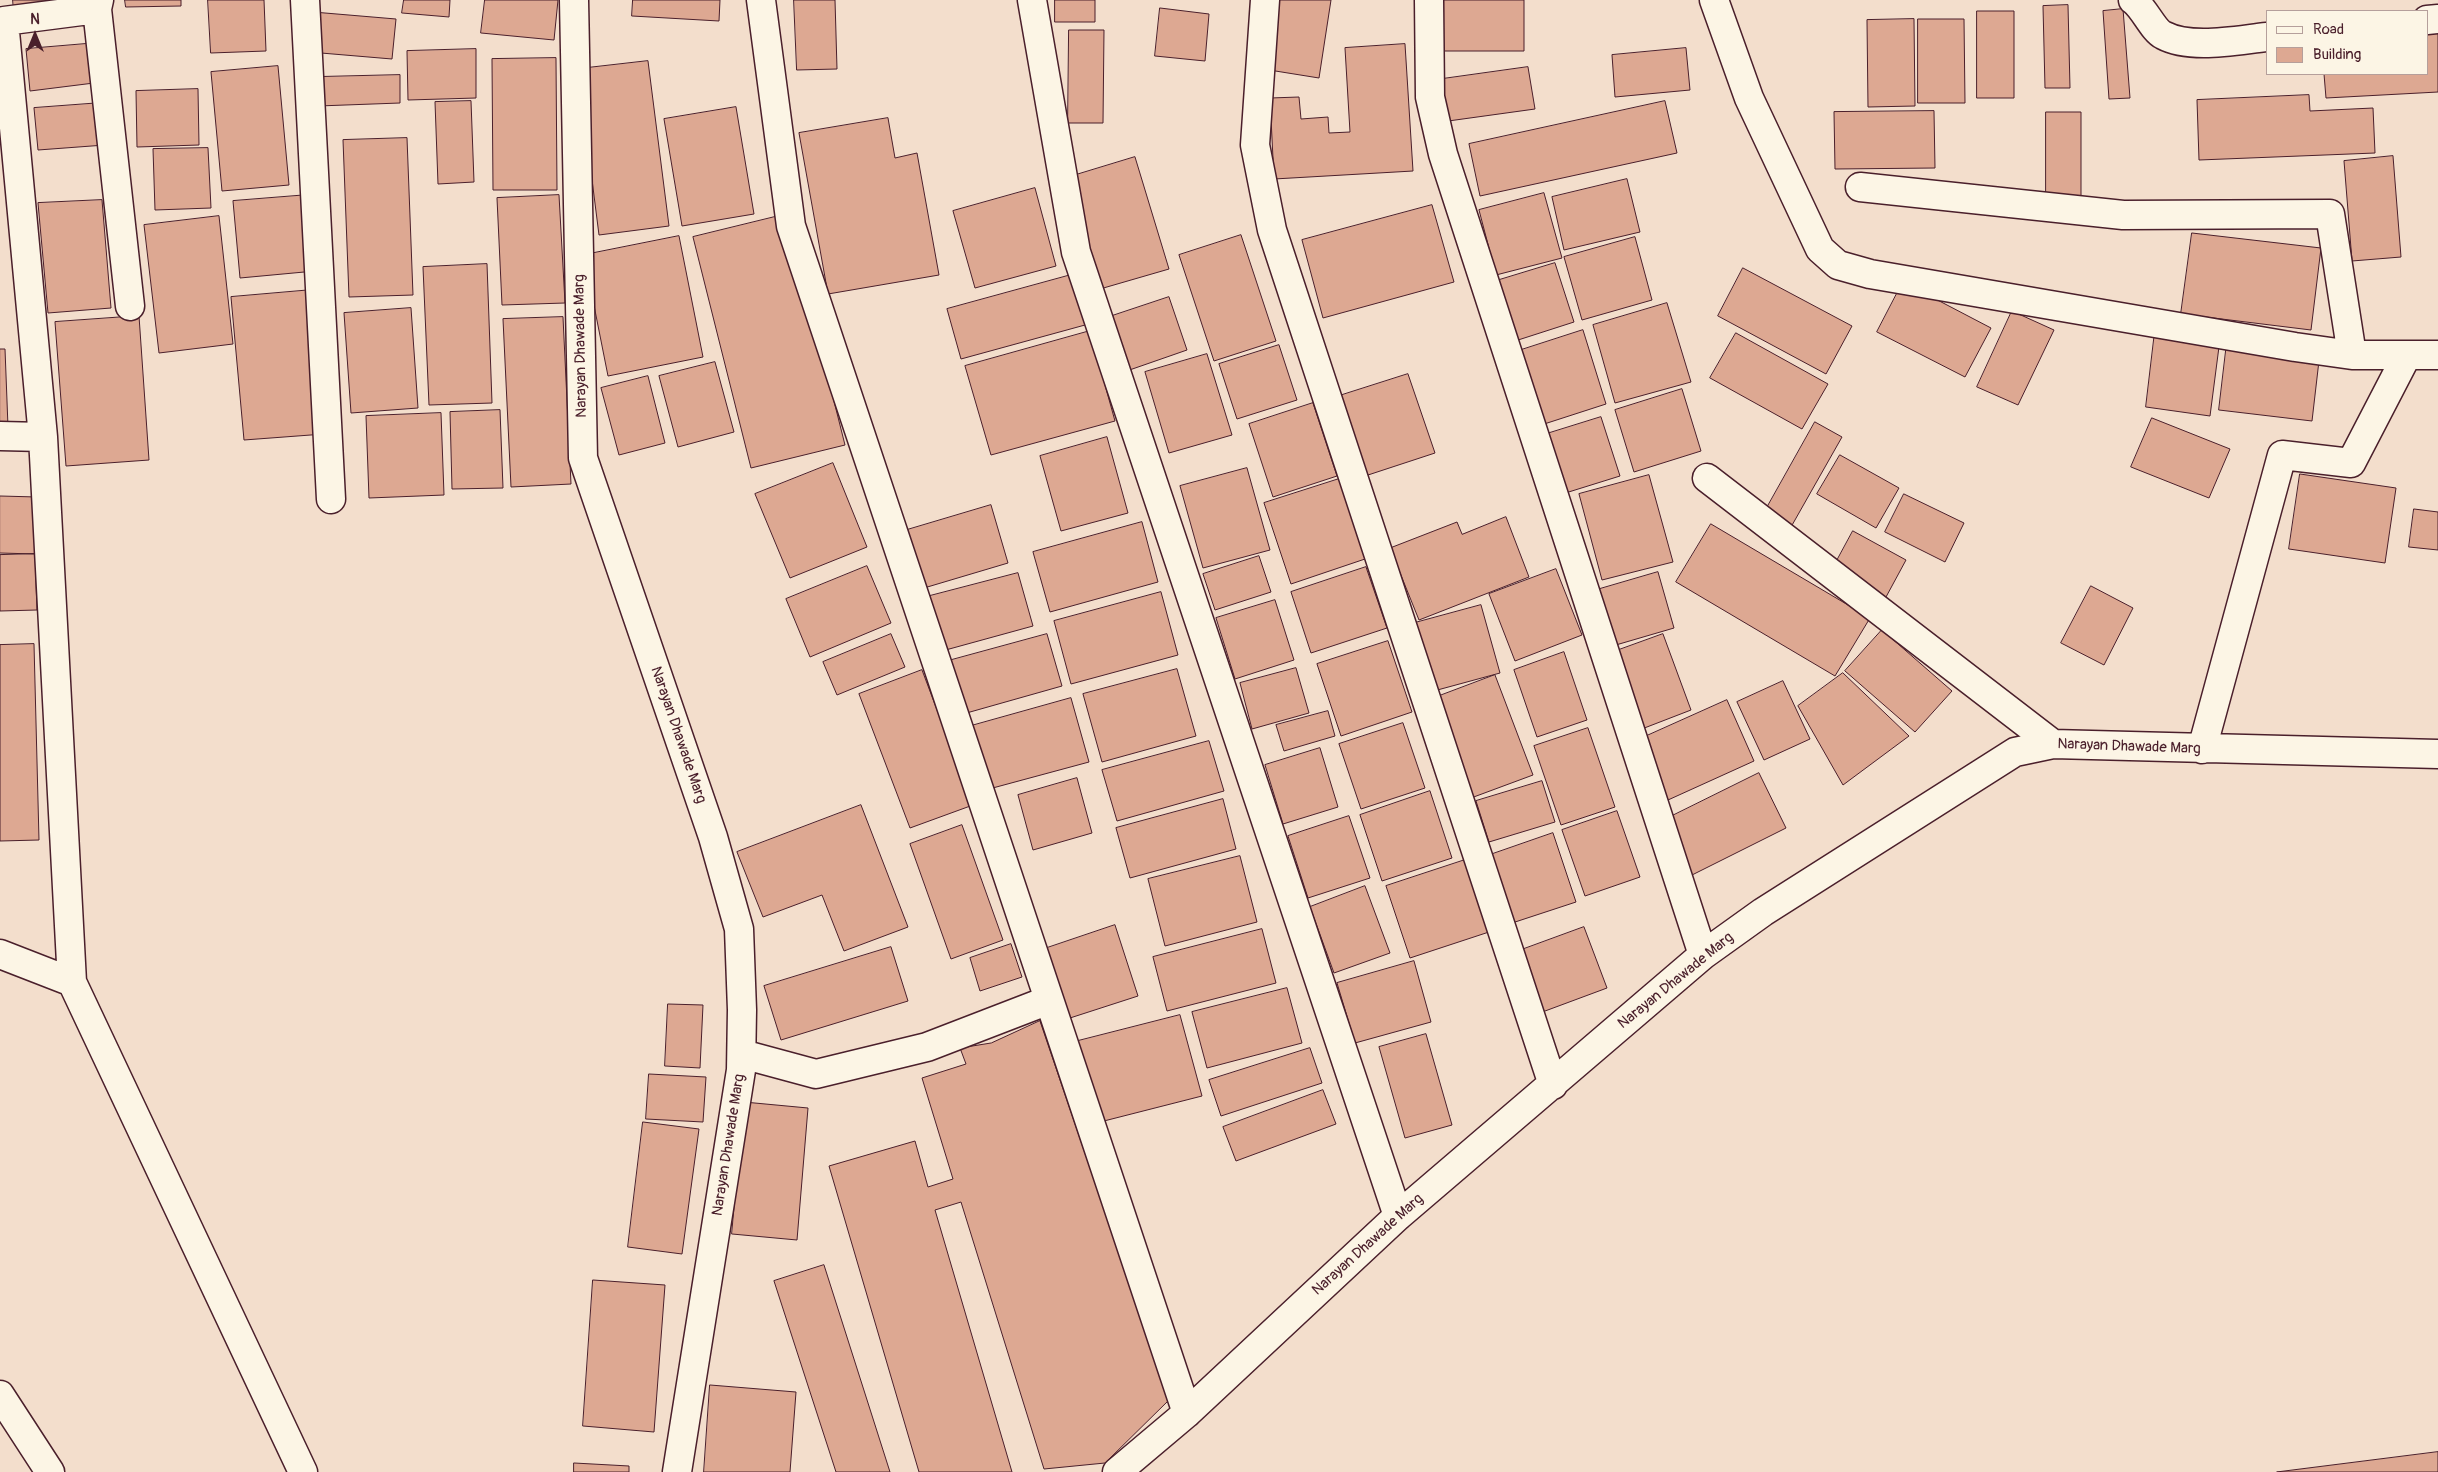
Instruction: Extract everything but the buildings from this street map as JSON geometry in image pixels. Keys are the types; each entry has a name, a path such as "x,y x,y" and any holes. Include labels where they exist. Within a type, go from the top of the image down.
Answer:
{"street":[{"path":"305,0 331,499"},
{"name":"Narayan Dhawade Marg","path":"574,0 583,458 713,837 739,929 742,1054 740,1080 677,1472"},
{"path":"761,0 791,226 1187,1413"},
{"path":"1032,0 1076,252 1398,1216"},
{"path":"1264,0 1255,146 1272,230 1553,1085"},
{"path":"1429,0 1430,97 1443,154 1703,955"},
{"path":"1714,0 1749,98 1820,249 1838,265 1909,280 2295,348 2352,355 2438,355"},
{"path":"2133,0 2147,14 2162,35 2182,40 2210,43 2266,37"},
{"path":"130,306 98,5 4,21 44,437 72,982 303,1472"},
{"path":"1860,187 2124,215 2330,214 2352,355"},
{"path":"2202,749 2282,455 2351,463 2406,355"},
{"path":"0,436 44,437"},
{"path":"1706,478 2053,744"},
{"name":"Narayan Dhawade Marg","path":"1117,1472 1187,1413 1398,1216 1703,955 1763,912 2015,752 2053,744 2438,754"},
{"path":"0,954 72,982"},
{"path":"742,1054 816,1074 927,1047 1049,1000"},
{"path":"0,1396 50,1472"}]}
